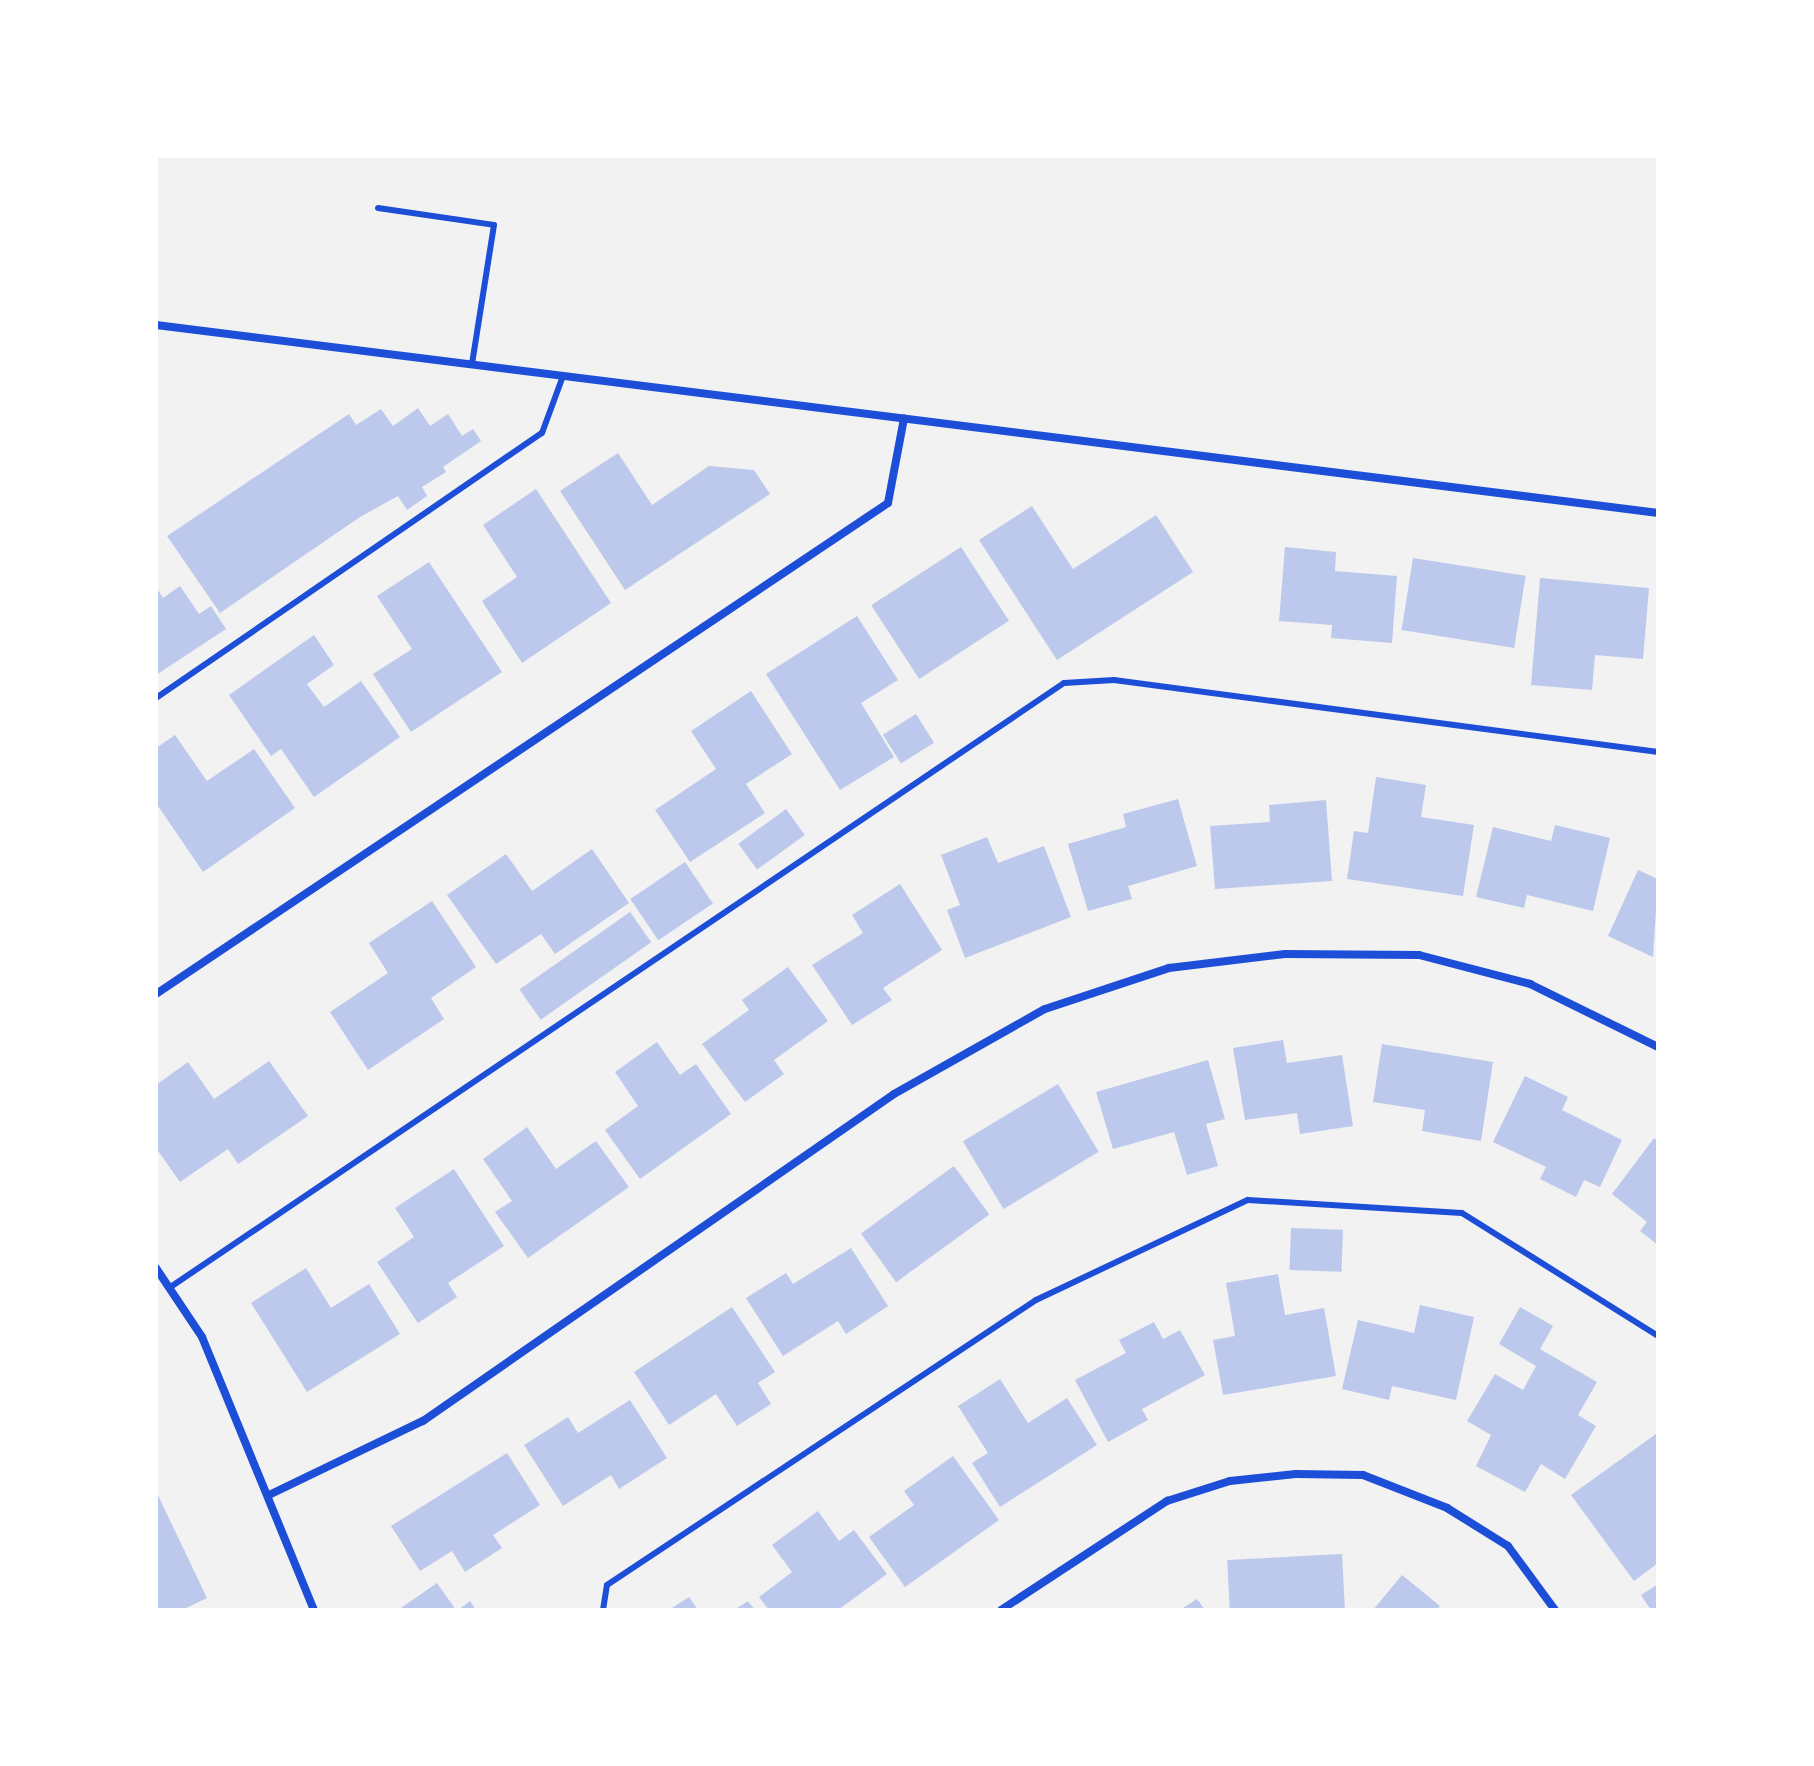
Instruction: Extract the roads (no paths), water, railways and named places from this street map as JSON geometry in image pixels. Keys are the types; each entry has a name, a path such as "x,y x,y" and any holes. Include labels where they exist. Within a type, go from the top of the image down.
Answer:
{"street":[{"path":"156,325 1658,513"},
{"path":"156,994 888,503 904,418"},
{"path":"271,1494 423,1421 894,1094 1045,1009 1169,968 1285,954 1419,955 1530,984 1658,1047"},
{"path":"156,1268 202,1337 271,1494 314,1610"},
{"path":"1001,1610 1167,1501 1230,1481 1363,1475 1447,1508 1508,1546 1555,1610"}],"lane":[{"path":"378,208 494,225 472,364"},
{"path":"156,698 542,433 563,376"},
{"path":"169,1288 1064,683 1114,680 1658,752"},
{"path":"603,1610 607,1585 1036,1300 1248,1200 1462,1213 1658,1336"}]}
